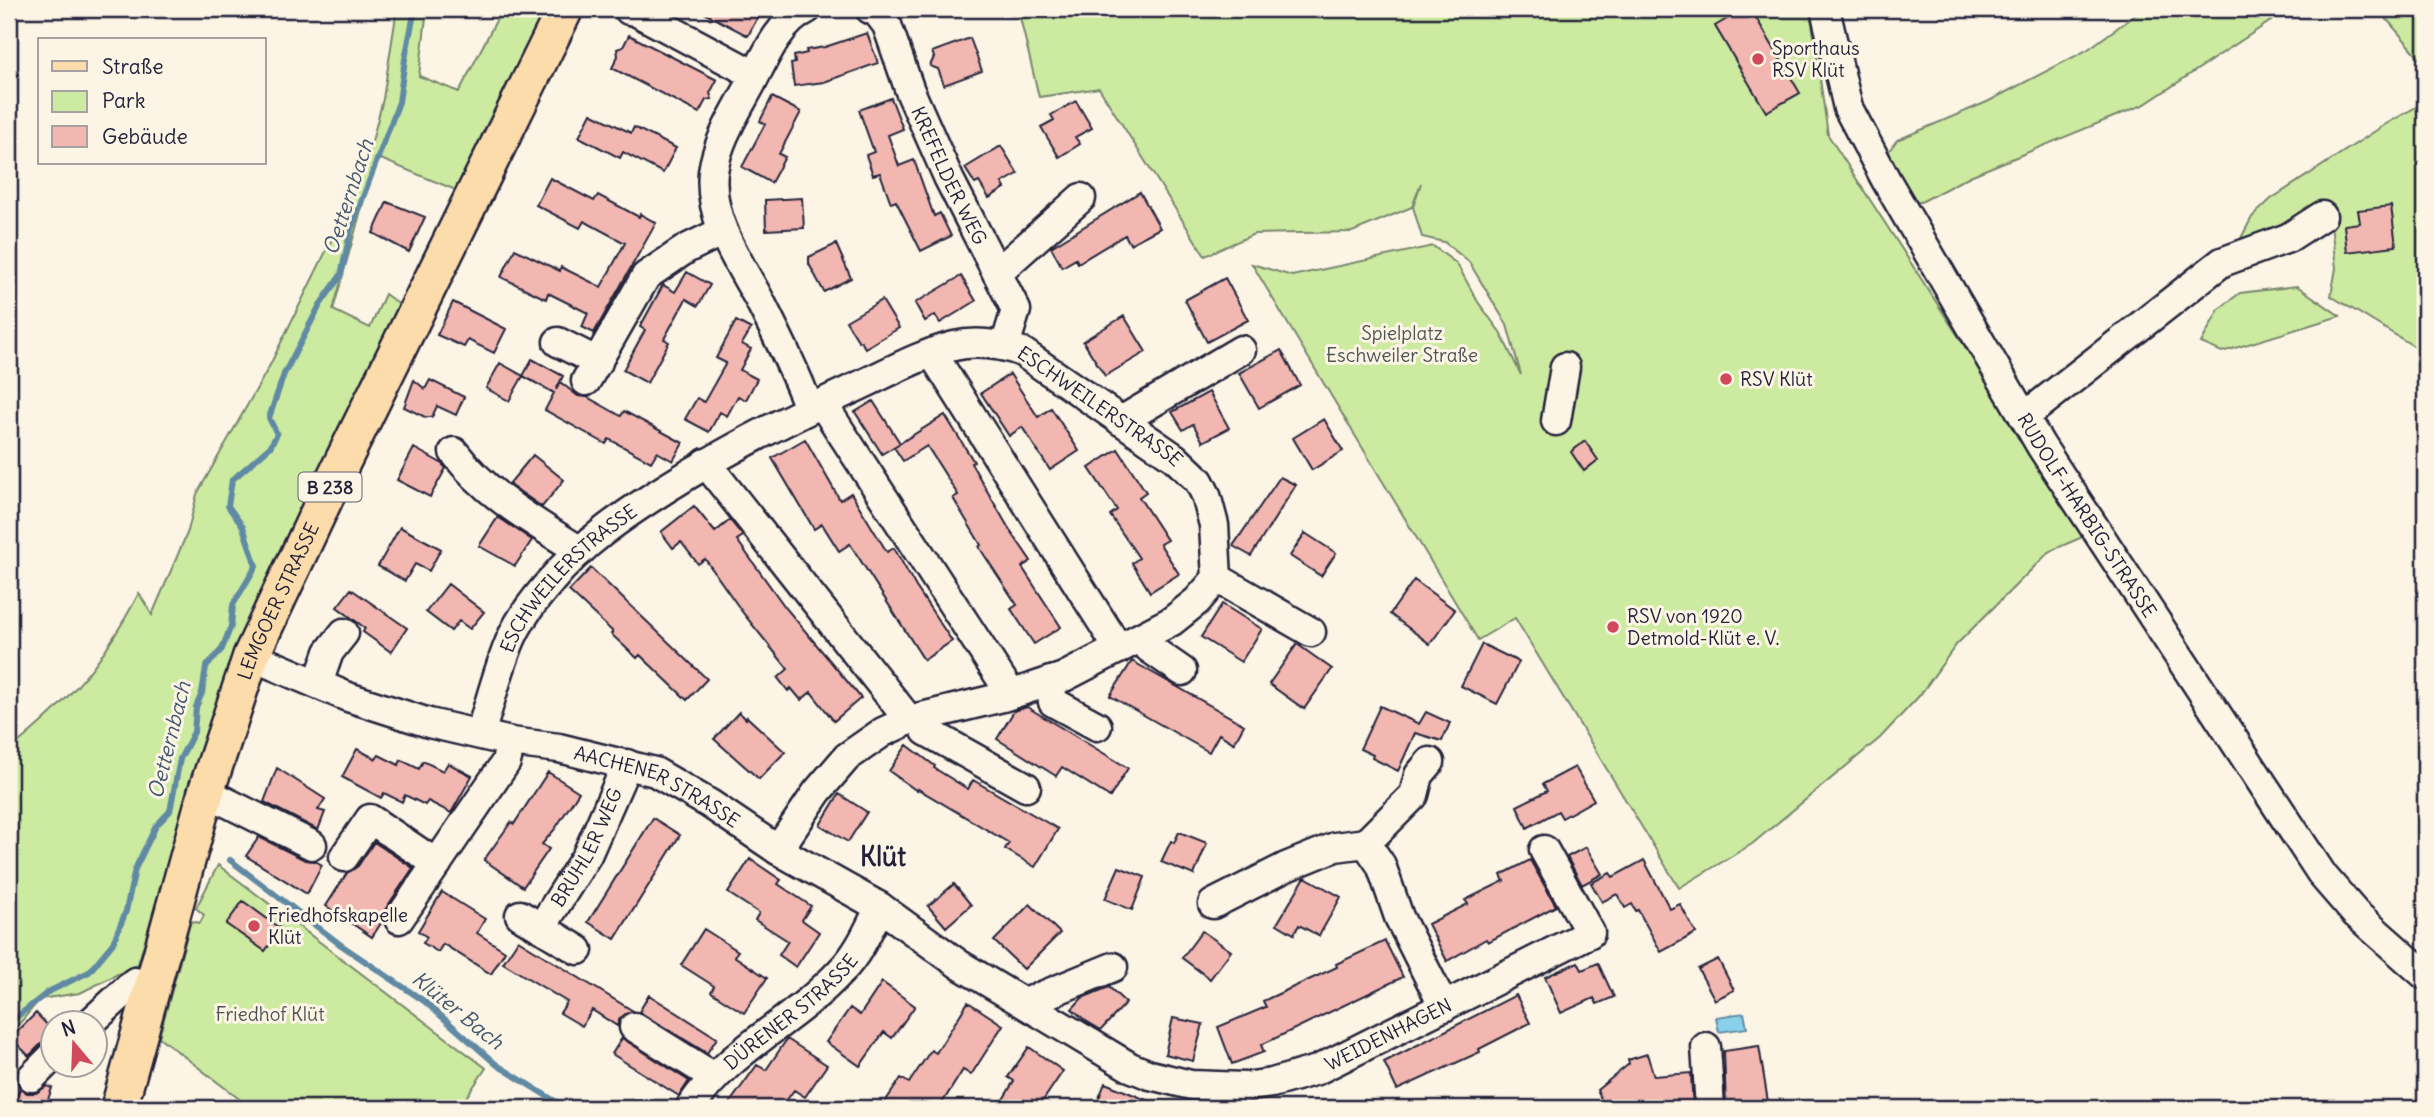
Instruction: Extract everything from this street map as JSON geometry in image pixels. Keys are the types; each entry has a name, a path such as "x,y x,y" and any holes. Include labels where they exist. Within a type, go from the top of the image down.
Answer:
{"main road":[{"name":"LEMGOER STRASSE","path":"118,1108 206,792 251,656 344,479 408,349 565,9"}],"street":[{"path":"807,9 787,21 725,133 713,172 716,208 723,231 795,372 1011,694"},
{"name":"KREFELDER WEG","path":"870,9 877,12 887,25 910,91 949,179 1016,310 1005,346"},
{"name":"RUDOLF-HARBIG-STRASSE","path":"1825,9 1848,108 1886,180 2024,417 2323,876 2355,913 2425,975"},
{"path":"629,10 755,75"},
{"path":"997,273 1082,198"},
{"path":"2024,417 2222,262 2288,238 2322,216"},
{"path":"558,342 592,371 646,276 686,249 723,231"},
{"name":"ESCHWEILERSTRASSE","path":"480,734 511,638 537,597 580,551 622,516 706,463 816,405 932,353 957,345 1005,346 1021,352 1175,458 1199,481 1210,510 1216,540 1217,578"},
{"path":"1121,421 1241,350"},
{"path":"932,353 1130,643 1149,648 1182,671"},
{"path":"1556,421 1565,367"},
{"path":"454,452 470,474 496,497 580,551"},
{"path":"706,463 926,731 1026,787"},
{"path":"778,850 817,792 847,757 883,732 915,718 1051,681 1172,621 1197,601 1217,578 1311,632"},
{"path":"318,683 329,652 344,633"},
{"name":"AACHENER STRASSE","path":"251,656 388,710 429,723 510,742 559,748 655,772 710,804 778,850 880,907 960,965 1086,1041"},
{"path":"1051,681 1053,702 1097,726"},
{"path":"399,919 506,762 510,742"},
{"path":"1213,904 1286,867 1335,847 1366,843 1414,795 1419,775 1430,762"},
{"name":"BRÜHLER WEG","path":"578,950 531,921 587,855 627,764"},
{"path":"206,792 312,845"},
{"path":"344,857 370,818 437,864"},
{"path":"1366,843 1381,865 1399,917 1444,1007"},
{"name":"WEIDENHAGEN","path":"1086,1041 1130,1067 1191,1085 1245,1087 1272,1083 1317,1070 1590,933 1544,850"},
{"name":"DÜRENER STRASSE","path":"690,1108 701,1092 734,1057 821,992 844,969 862,943 880,907"},
{"path":"1025,1003 1112,967"},
{"path":"105,1009 135,982 151,987"},
{"path":"634,1027 715,1077"},
{"path":"1706,1047 1710,1108"},
{"path":"32,1077 38,1071"}],"green space":[{"path":"397,9 427,9 419,76 459,92 502,9 551,9 458,191 376,157 333,310 370,328 385,294 400,305 294,523 210,720 138,964 80,993 40,999 9,1036 9,750 50,715 83,679 112,640 139,593 152,615 188,531 197,494 269,367 333,237 369,153 383,99"},
{"name":"Spielplatz Eschweiler Straße","path":"1018,9 1810,9 1828,135 2087,535 2050,551 1956,645 1920,695 1880,738 1752,844 1679,888 1515,618 1478,640 1252,264 1292,276 1433,246 1457,264 1478,302 1500,332 1521,375 1507,325 1469,262 1444,242 1422,237 1413,207 1421,183 1412,207 1352,232 1254,234 1205,256 1099,88 1039,97"},
{"path":"2143,9 2289,9 2145,104 1970,176 1912,204 1885,156 1897,140 1987,102 2087,50"},
{"path":"2378,9 2425,9 2425,64"},
{"path":"2425,102 2425,353 2331,296 2336,268 2330,216 2311,211 2239,242 2252,217 2271,199 2386,124"},
{"path":"2297,286 2340,316 2222,352 2201,343 2219,309 2240,293"},
{"name":"Friedhof Klüt","path":"218,865 486,1068 459,1108 251,1108 159,1037 191,921 200,923 204,915 196,908"}],"water":[{"path":"1744,1013 1747,1028 1719,1032 1716,1017"}],"building":[{"path":"697,9 762,9 748,36"},
{"name":"Sporthaus RSV Klüt","path":"1744,9 1751,9 1800,93 1766,112 1715,26"},
{"path":"867,33 878,63 824,82 794,86 791,64 795,63 794,56 807,53 806,50 825,47"},
{"path":"629,35 717,80 710,93 712,99 706,100 699,113 612,68 618,56 617,49 623,47"},
{"path":"970,38 982,71 944,85 938,69 930,66 934,57 932,52"},
{"path":"772,97 801,112 779,154 785,157 771,183 742,167 765,124 760,121"},
{"path":"891,98 903,129 888,135 899,166 914,160 934,216 940,213 951,236 921,251 896,201 891,203 880,173 873,175 866,155 874,152 859,110"},
{"path":"1076,101 1092,128 1075,137 1080,144 1059,157 1041,127 1054,120 1051,115"},
{"path":"591,113 631,133 634,127 676,148 663,173 623,152 620,158 579,137"},
{"path":"1001,146 1018,174 1002,183 1005,188 989,198 979,182 975,184 965,168"},
{"path":"550,178 594,201 598,195 656,223 594,333 582,327 588,313 548,293 546,299 501,277 515,249 560,271 561,267 601,287 625,243 584,221 580,228 536,205"},
{"path":"1140,192 1160,228 1130,244 1125,235 1078,263 1076,259 1062,267 1051,247"},
{"path":"802,198 804,228 766,230 765,200"},
{"path":"387,202 425,217 409,252 373,233"},
{"path":"2391,206 2396,246 2347,252 2344,225 2360,223 2358,210"},
{"path":"836,244 851,278 824,292 809,264 809,257"},
{"path":"687,272 710,285 698,306 686,299 664,339 669,342 647,383 623,370 645,330 640,327 663,285 675,292"},
{"path":"961,276 976,301 940,323 935,315 925,321 915,303"},
{"path":"1225,278 1248,320 1207,342 1185,300"},
{"path":"882,300 899,328 865,348 846,321"},
{"path":"453,302 506,329 494,353 468,340 464,347 437,335"},
{"path":"1124,316 1146,352 1105,376 1083,341"},
{"path":"736,321 751,329 742,344 751,349 740,370 757,379 746,400 738,396 727,416 720,412 709,432 685,419 697,398 704,402 726,363 716,358"},
{"path":"1281,350 1300,385 1259,408 1239,373"},
{"path":"532,359 563,376 560,382 578,396 587,397 621,416 624,411 683,443 673,461 657,452 651,462 609,439 606,444 545,410 554,393 523,376"},
{"path":"500,363 523,376 509,401 486,388"},
{"path":"1010,374 1038,417 1051,408 1079,451 1050,470 1022,427 1009,436 981,393"},
{"path":"414,380 425,389 430,380 464,397 456,415 437,406 432,417 425,417 404,407"},
{"path":"1209,392 1229,428 1203,442 1193,424 1183,430 1172,412"},
{"path":"873,401 900,443 882,454 855,412"},
{"path":"945,415 974,462 971,463 1008,527 1031,561 1022,567 1061,627 1034,644 1011,609 1017,605 979,547 981,545 953,498 958,495 927,446 903,461 894,447"},
{"path":"1324,419 1343,451 1312,470 1293,438"},
{"path":"805,439 840,500 851,493 887,552 894,548 952,641 924,660 850,544 839,551 822,524 814,529 772,458"},
{"path":"1585,441 1598,460 1584,471 1571,452"},
{"path":"414,448 446,468 430,497 397,480"},
{"path":"1118,449 1146,492 1139,497 1167,540 1160,544 1179,574 1150,592 1132,563 1139,558 1110,515 1117,510 1089,468"},
{"path":"533,455 564,480 542,507 509,484"},
{"path":"1280,477 1296,485 1251,556 1233,546"},
{"path":"694,506 715,532 730,520 743,536 737,540 785,607 861,698 834,721 811,692 801,700 791,688 788,691 778,678 788,669 743,613 705,559 698,564 681,542 673,548 661,532"},
{"path":"498,517 532,540 515,566 479,546"},
{"path":"400,527 441,549 429,571 415,564 405,581 378,566"},
{"path":"1305,533 1336,553 1321,576 1290,556"},
{"path":"591,568 707,679 687,700 640,655 637,658 611,634 613,632 569,591"},
{"path":"1414,580 1455,610 1430,644 1390,614"},
{"path":"448,584 484,612 470,629 459,621 451,631 426,612"},
{"path":"351,589 407,628 391,652 363,632 365,628 337,607"},
{"path":"1222,604 1262,629 1241,662 1201,637"},
{"path":"1297,644 1332,669 1304,709 1269,684"},
{"path":"1482,644 1519,662 1497,704 1461,686"},
{"path":"1132,661 1244,725 1234,743 1219,734 1209,752 1110,696"},
{"path":"1380,706 1419,724 1426,712 1450,723 1442,741 1415,733 1398,771 1360,749"},
{"path":"1027,707 1128,768 1110,797 1062,767 1056,776 997,739 1014,711"},
{"path":"739,712 785,752 759,779 714,739"},
{"path":"907,745 935,766 934,768 968,789 973,780 1058,829 1035,867 1005,849 1009,843 918,789 917,791 889,771"},
{"path":"357,749 376,759 379,755 399,765 401,760 419,769 423,761 443,771 448,763 472,776 451,813 428,801 425,805 405,795 402,802 384,793 381,798 342,777"},
{"path":"1575,767 1594,800 1562,818 1558,811 1527,828 1517,806 1547,791 1543,784"},
{"path":"277,768 325,799 318,810 325,812 318,830 264,802"},
{"path":"548,772 579,792 542,844 549,849 523,887 484,860 511,822 514,824"},
{"path":"839,794 867,812 848,842 820,825"},
{"path":"653,818 680,835 615,939 588,922"},
{"path":"1179,832 1207,843 1194,875 1161,862 1171,841 1174,843"},
{"path":"259,837 305,860 322,865 307,894 246,856"},
{"path":"374,842 413,868 385,910 383,920 372,937 326,906 347,873 358,866"},
{"path":"1586,847 1602,874 1582,885 1567,857"},
{"path":"750,859 781,880 778,884 811,906 802,920 819,932 796,967 779,955 788,941 755,920 759,913 728,893"},
{"path":"1530,860 1556,906 1447,961 1428,924 1468,904 1465,900 1504,881 1501,875"},
{"path":"1644,860 1670,909 1680,904 1696,933 1661,952 1632,904 1625,908 1617,894 1602,902 1591,883 1610,873 1613,877"},
{"path":"1119,867 1145,877 1132,910 1105,899"},
{"path":"1305,877 1341,897 1319,936 1299,925 1294,934 1277,924"},
{"path":"954,884 971,905 946,927 928,906"},
{"path":"442,892 485,919 477,933 505,951 491,974 443,944 438,952 423,943 427,937 418,931"},
{"name":"Friedhofskapelle Klüt","path":"243,901 281,929 265,951 226,924"},
{"path":"1030,904 1060,933 1024,969 994,941"},
{"path":"704,929 738,951 734,956 767,978 744,1013 711,992 714,986 681,965"},
{"path":"1202,931 1231,951 1210,979 1182,958"},
{"path":"518,940 633,1011 620,1018 617,1026 592,1010 582,1026 560,1013 567,1002 503,963"},
{"path":"1385,941 1403,977 1261,1045 1264,1052 1232,1064 1218,1027 1266,1007 1263,1001 1337,967 1336,964"},
{"path":"1718,959 1734,990 1715,1000 1698,969"},
{"path":"1578,962 1582,970 1598,963 1614,997 1597,1004 1594,998 1561,1013 1545,977"},
{"path":"882,982 915,1006 892,1038 884,1032 860,1066 826,1042 850,1008 860,1015"},
{"path":"1109,987 1126,1003 1101,1030 1072,1009 1082,998"},
{"path":"649,995 717,1038 707,1053 639,1012"},
{"path":"1516,995 1530,1023 1479,1049 1480,1052 1397,1090 1384,1062"},
{"path":"968,1002 1003,1025 971,1075 963,1070 939,1108 881,1108 901,1078 909,1083 931,1050 936,1053"},
{"path":"36,1013 38,1015 38,1047 29,1056 11,1038"},
{"path":"1173,1018 1203,1024 1193,1061 1165,1054"},
{"path":"622,1038 689,1081 679,1096 612,1054"},
{"path":"787,1039 827,1065 805,1097 794,1090 781,1108 726,1108 757,1065 766,1070"},
{"path":"1759,1046 1769,1108 1726,1108 1724,1051"},
{"path":"1029,1047 1063,1071 1038,1108 998,1108 1014,1081 1008,1077"},
{"path":"1647,1054 1654,1076 1691,1073 1693,1108 1679,1108 1676,1102 1656,1108 1605,1108 1597,1090 1629,1064 1628,1060"},
{"path":"1105,1083 1166,1108 1095,1108"},
{"path":"47,1086 52,1088 45,1108 14,1108 20,1088 27,1093 36,1093"}],"waterway":[{"name":"Oetternbach","path":"9,1023 48,992 89,972 113,943 126,911 135,869 156,826 170,811 180,759 194,732 196,707 202,693 206,667 222,649 231,626 233,605 256,566 243,527 228,506 232,480 270,447 277,434 269,418 284,374 320,305 341,275 351,229 399,102 415,9"},
{"name":"Klüter Bach","path":"230,860 341,945 424,1001 497,1065 566,1108"}],"place":[{"name":"Sporthaus RSV Klüt","path":"1758,59"},
{"name":"RSV Klüt","path":"1726,379"},
{"name":"RSV von 1920 Detmold-Klüt e. V.","path":"1613,627"},
{"name":"Friedhofskapelle Klüt","path":"254,926"}],"district":[{"name":"Klüt","path":"883,856"}]}
